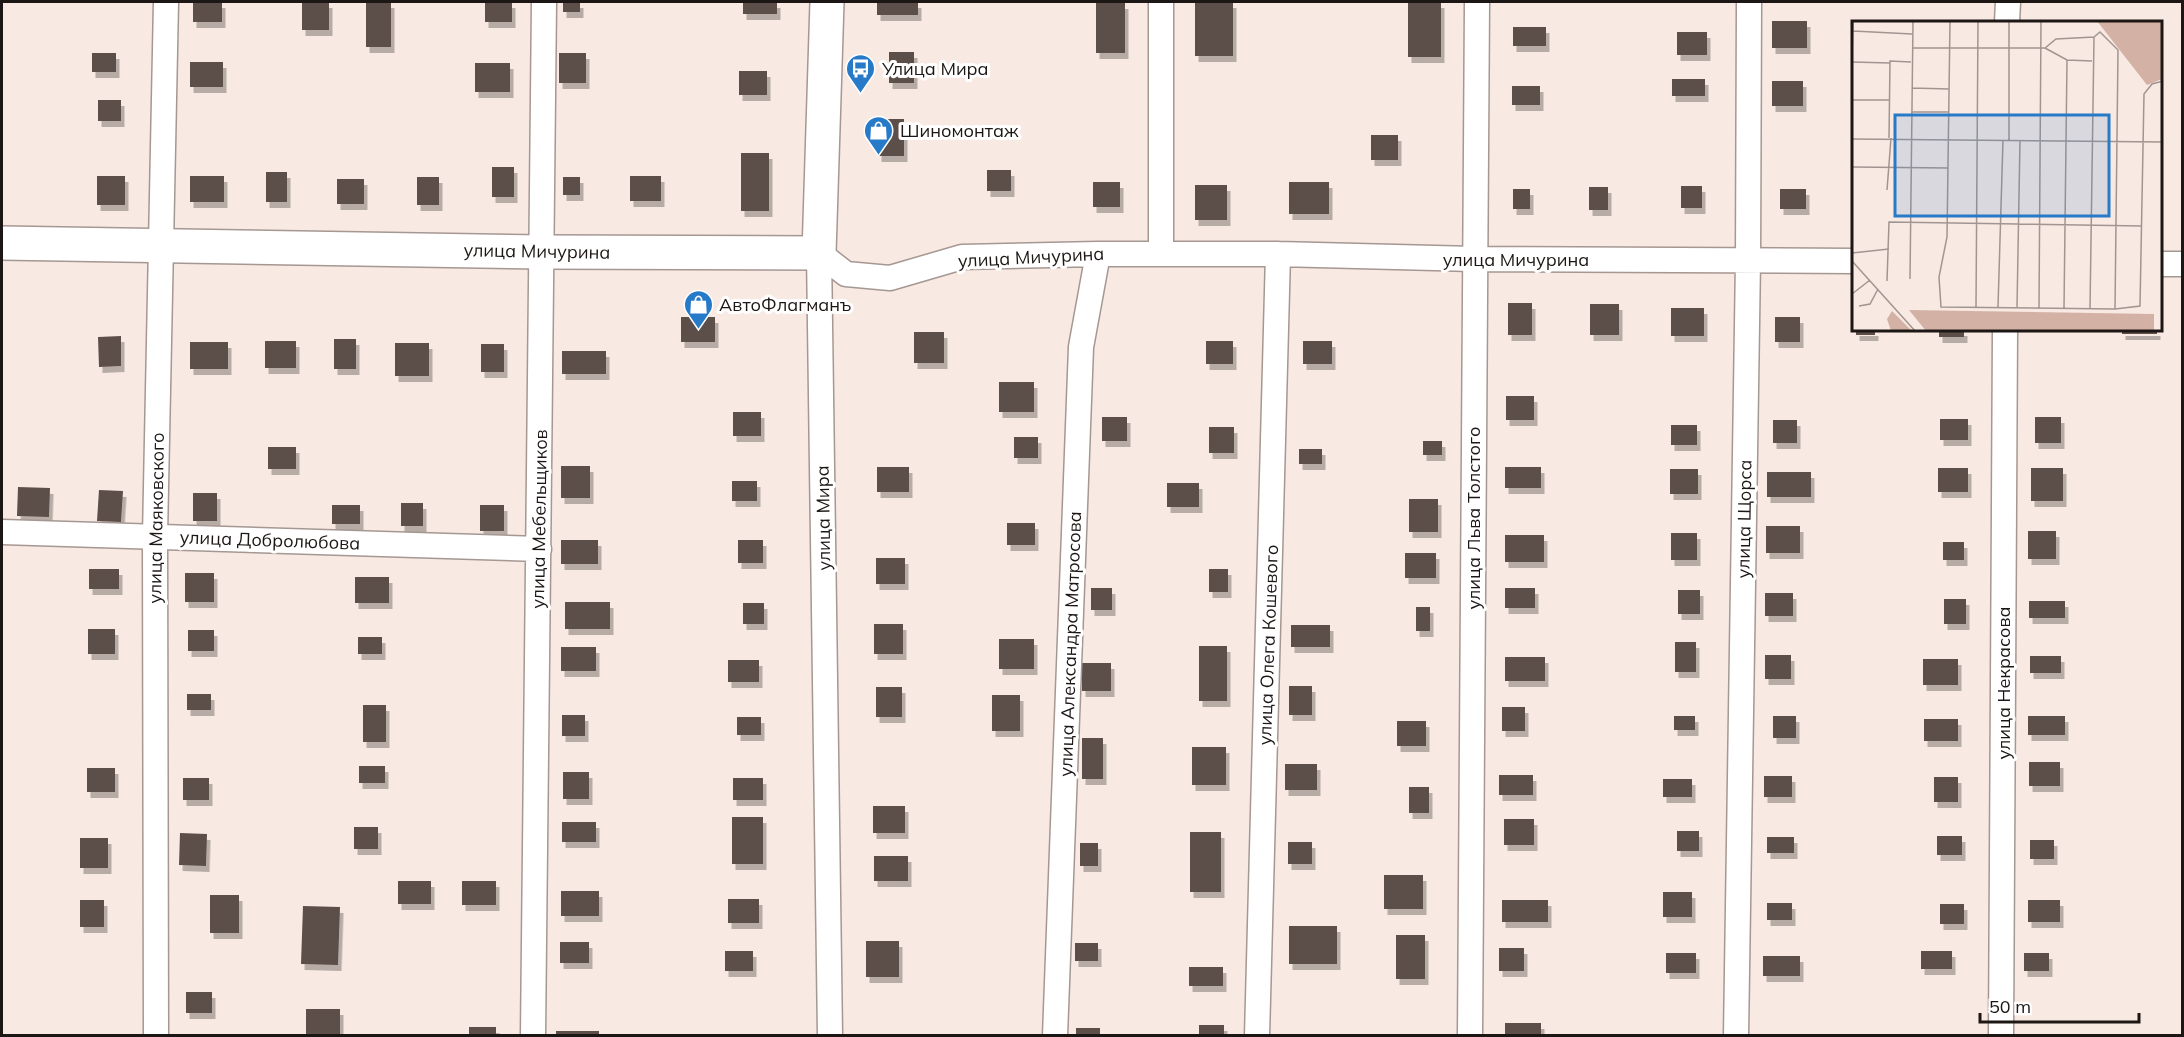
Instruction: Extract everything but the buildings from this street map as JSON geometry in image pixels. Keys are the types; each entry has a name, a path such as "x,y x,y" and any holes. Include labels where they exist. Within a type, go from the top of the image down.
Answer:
{"street":[{"name":"улица Маяковского","path":"156,1035 155,536 166,2"},
{"name":"улица Мебельщиков","path":"533,1035 544,2"},
{"name":"улица Мира","path":"826,2 819,253 830,1035"},
{"path":"1161,2 1161,253"},
{"name":"улица Льва Толстого","path":"1470,1035 1477,2"},
{"name":"улица Щорса","path":"1736,1035 1748,260 1749,2"},
{"path":"2007,21 2008,2"},
{"name":"улица Мичурина","path":"2,243 542,252 819,253 846,274 890,278 962,257 1098,254 1852,261"},
{"name":"улица Александра Матросова","path":"1055,1035 1081,347 1098,254"},
{"name":"улица Олега Кошевого","path":"1257,1035 1278,254"},
{"path":"2163,264 2182,264"},
{"name":"улица Некрасова","path":"2001,1035 2005,332"},
{"name":"улица Добролюбова","path":"2,532 539,549"}],"place":[{"name":"Улица Мира","path":"861,94"},
{"name":"Шиномонтаж","path":"879,156"},
{"name":"АвтоФлагманъ","path":"698,330"}]}
